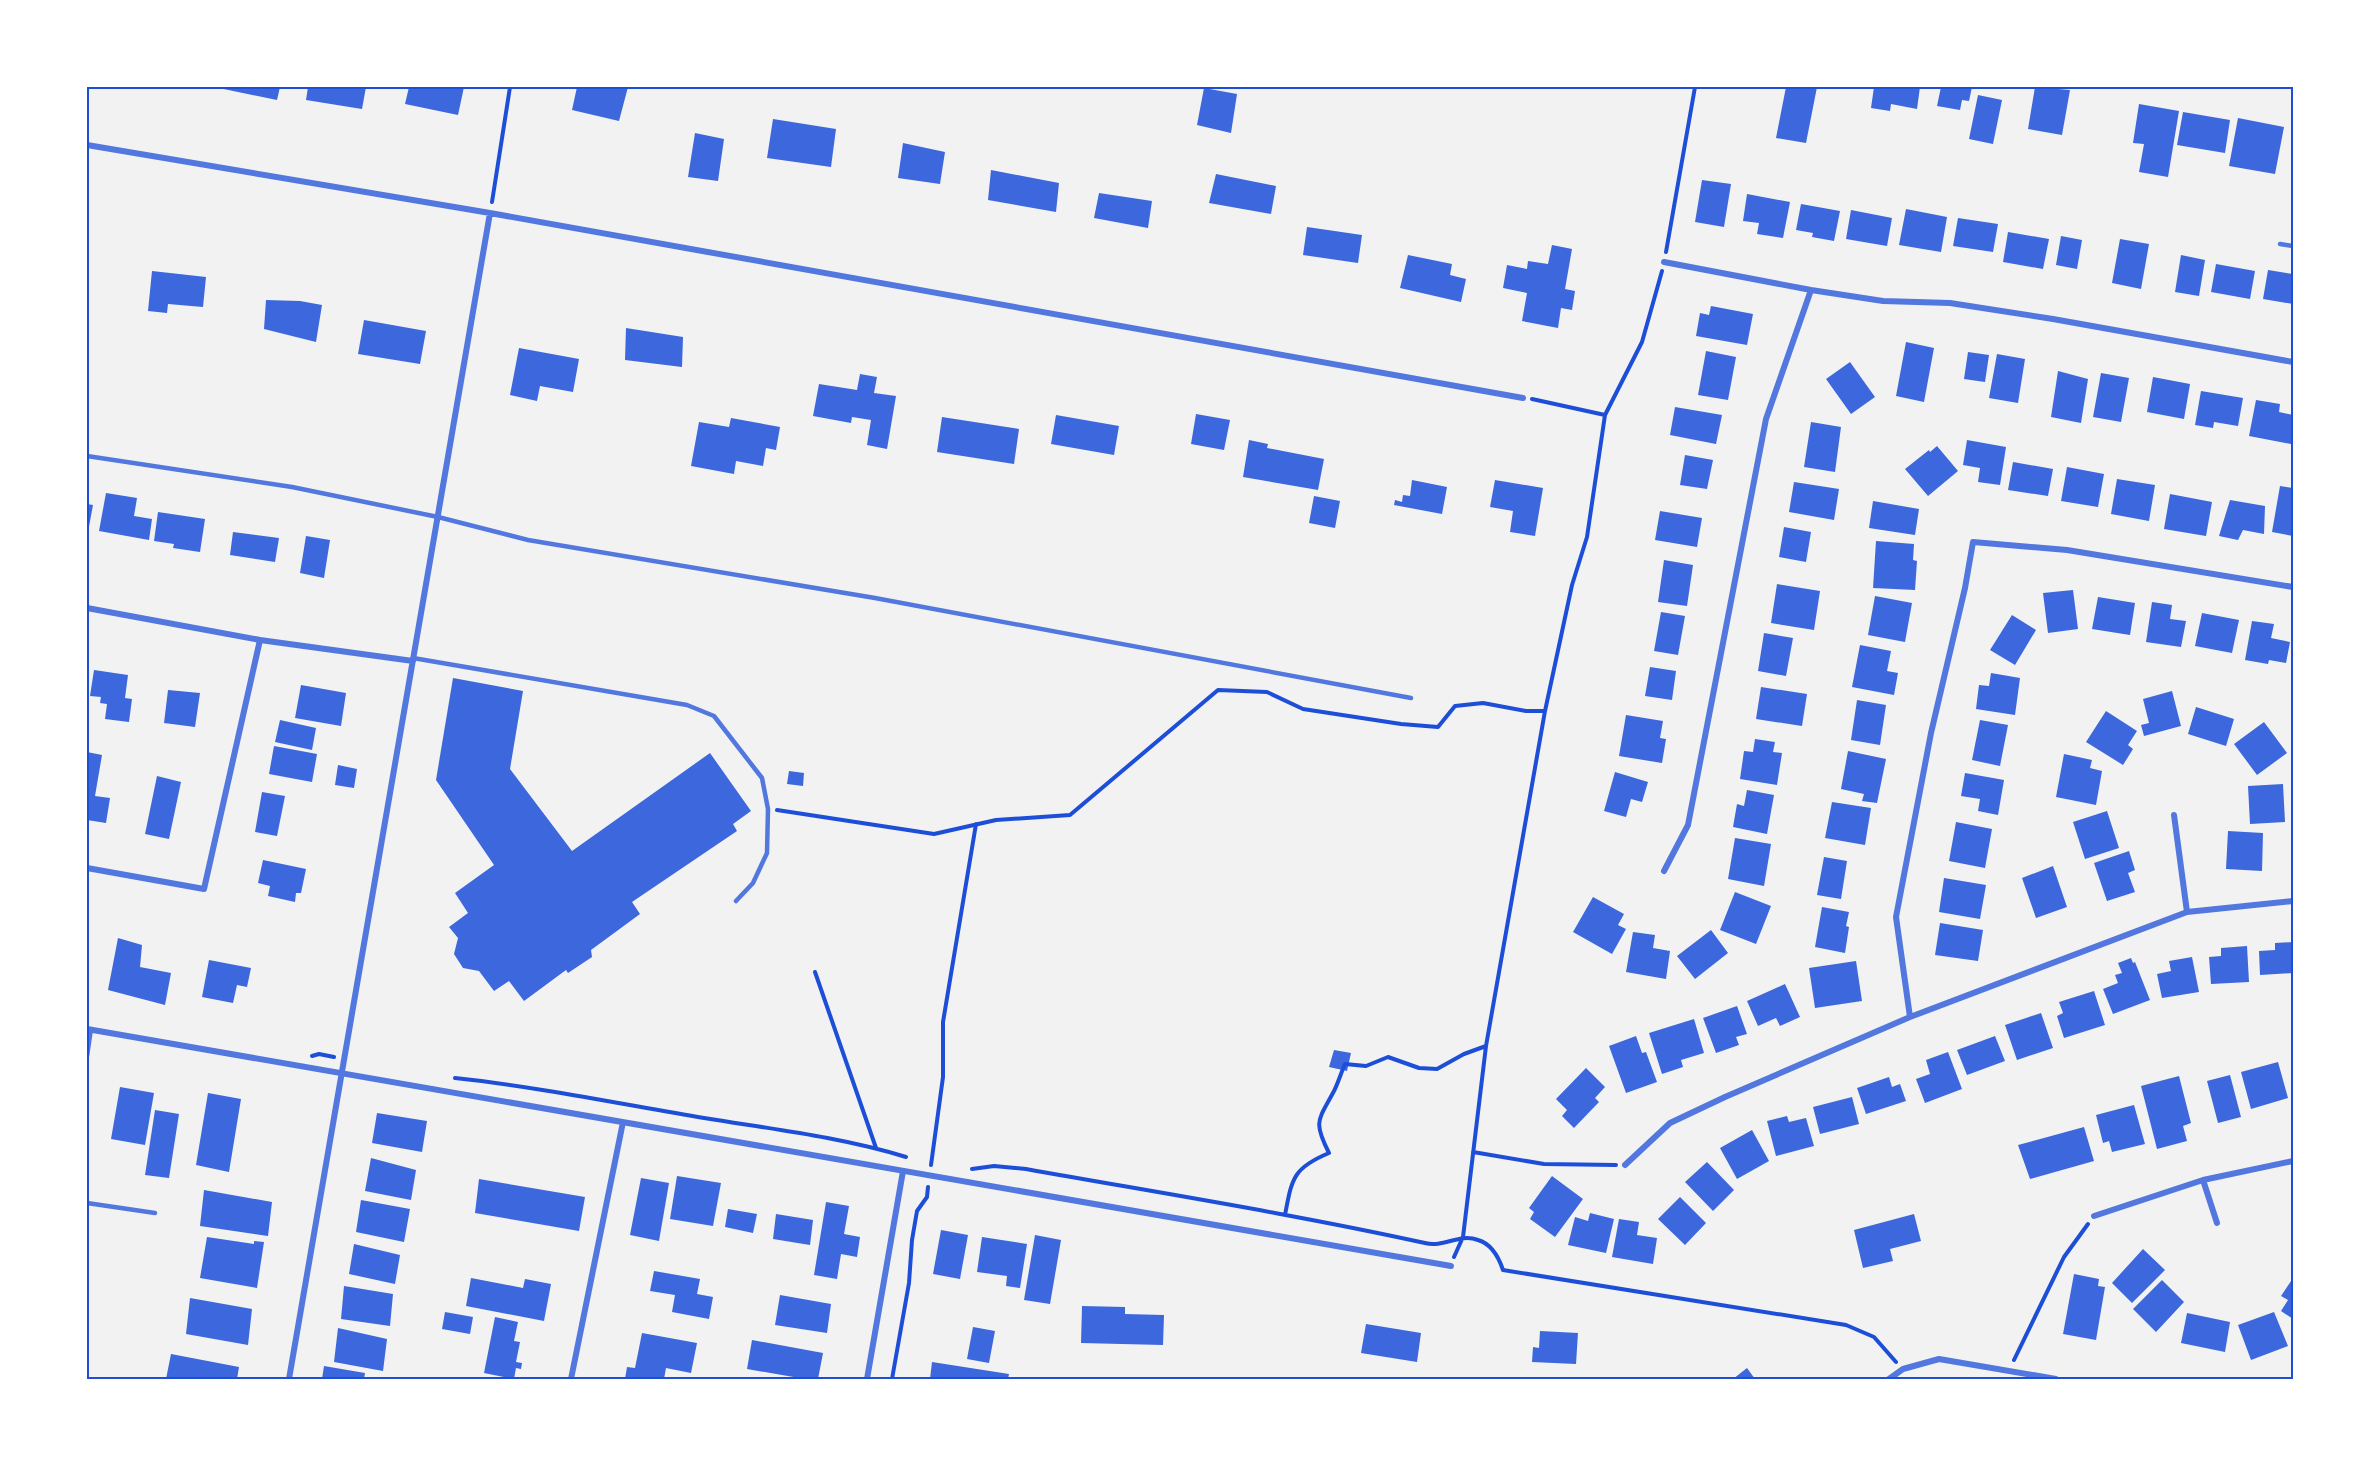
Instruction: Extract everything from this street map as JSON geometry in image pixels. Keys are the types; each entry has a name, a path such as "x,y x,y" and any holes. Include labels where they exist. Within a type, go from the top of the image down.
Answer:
{"street":[{"path":"87,145 490,213 1523,398"},
{"path":"289,1379 490,213"},
{"path":"1664,262 1883,301 1950,303 2053,319 2293,362"},
{"path":"1664,871 1688,825 1766,419 1811,290"},
{"path":"1910,1017 1896,917 1931,733 1965,588 1973,542 2067,550 2293,587"},
{"path":"87,608 260,640 413,659"},
{"path":"87,868 204,889 260,640"},
{"path":"2174,815 2187,912"},
{"path":"1625,1165 1670,1123 1725,1096 1910,1017 2187,912 2293,901"},
{"path":"89,1029 1451,1266"},
{"path":"571,1379 623,1122"},
{"path":"2094,1216 2203,1180 2293,1161"},
{"path":"867,1379 903,1171"},
{"path":"2203,1180 2217,1224"},
{"path":"1889,1379 1903,1369 1939,1359 2056,1379"}],"lane":[{"path":"2280,244 2293,246"},
{"path":"87,456 292,487 438,517 528,540 875,598 1411,698"},
{"path":"413,659 687,705 714,716 762,778 768,808 767,853 753,882 736,901"},
{"path":"87,1056 89,1029"},
{"path":"87,1203 155,1213"}],"path":[{"path":"490,213 510,87"},
{"path":"1451,1266 1463,1237 1486,1046 1545,711 1572,585 1587,537 1605,414 1642,342 1664,262 1695,87"},
{"path":"1523,398 1605,414"},
{"path":"768,808 934,834 996,820 1070,815 1218,690 1267,692 1303,709 1401,724 1438,727 1455,706 1483,703 1526,711 1545,711"},
{"path":"940,1166 930,1164 943,1077 943,1022 976,825"},
{"path":"815,972 876,1149"},
{"path":"1285,1215 1294,1179 1301,1167 1329,1153 1321,1137 1318,1122 1322,1108 1334,1090 1345,1064 1366,1066 1388,1057 1419,1068 1437,1070 1464,1054 1486,1046"},
{"path":"481,1081 876,1149 910,1158"},
{"path":"1473,1152 1544,1164 1625,1165"},
{"path":"968,1170 994,1167 1026,1169 1285,1215 1434,1245 1463,1237 1481,1241 1491,1248 1499,1258 1503,1270 1846,1325 1874,1337 1903,1369"},
{"path":"892,1379 909,1283 917,1211 927,1197"},
{"path":"2008,1372 2064,1257 2094,1216"}],"building":[{"path":"214,87 280,87 277,100"},
{"path":"308,87 366,87 362,109 306,100"},
{"path":"409,87 464,87 458,115 405,104"},
{"path":"577,87 628,87 619,121 572,110"},
{"path":"1786,87 1817,87 1806,143 1776,138"},
{"path":"1874,87 1920,87 1917,109 1891,104 1890,111 1871,108"},
{"path":"1941,87 1972,87 1969,101 1962,100 1960,110 1937,106"},
{"path":"2035,87 2070,90 2062,135 2028,129"},
{"path":"1204,88 1237,94 1231,133 1197,125"},
{"path":"1978,95 2002,100 1993,144 1969,139"},
{"path":"2139,104 2179,111 2168,177 2139,172 2144,144 2133,143"},
{"path":"2183,112 2230,120 2225,153 2177,145"},
{"path":"2238,118 2284,127 2275,174 2229,166"},
{"path":"773,119 836,129 831,167 767,158"},
{"path":"695,133 724,139 718,181 688,177"},
{"path":"903,143 945,152 940,184 898,178"},
{"path":"991,170 1059,183 1056,212 988,200"},
{"path":"1216,174 1276,186 1271,214 1209,203"},
{"path":"1702,180 1731,184 1724,227 1695,222"},
{"path":"1099,193 1152,201 1148,228 1094,218"},
{"path":"1747,194 1790,202 1783,238 1757,234 1759,223 1743,221"},
{"path":"1801,204 1840,211 1834,241 1812,237 1813,233 1796,230"},
{"path":"1906,209 1947,217 1941,252 1899,245"},
{"path":"1851,210 1892,218 1887,246 1846,239"},
{"path":"1958,218 1998,224 1993,252 1953,246"},
{"path":"1307,227 1362,235 1358,263 1303,255"},
{"path":"2008,232 2049,239 2043,269 2003,262"},
{"path":"2061,236 2082,240 2077,269 2056,265"},
{"path":"2120,239 2149,244 2141,289 2112,283"},
{"path":"1552,245 1572,249 1565,289 1575,291 1572,310 1561,308 1558,328 1522,321 1527,293 1503,288 1507,265 1527,269 1528,261 1548,264"},
{"path":"1408,255 1452,264 1450,275 1466,279 1461,302 1400,288"},
{"path":"2181,255 2205,260 2199,296 2175,292"},
{"path":"2216,264 2255,271 2250,299 2211,292"},
{"path":"2268,270 2293,274 2293,304 2263,299"},
{"path":"152,271 206,277 203,307 168,304 167,313 148,311"},
{"path":"266,300 300,301 322,305 316,342 264,329"},
{"path":"1711,306 1753,314 1747,345 1696,336 1700,313 1709,315"},
{"path":"364,320 426,331 420,364 358,354"},
{"path":"626,328 683,337 682,367 625,360"},
{"path":"1906,342 1934,348 1924,402 1896,396"},
{"path":"519,348 579,359 573,392 540,386 537,401 510,395"},
{"path":"1706,351 1736,357 1728,400 1698,395"},
{"path":"1968,352 1989,355 1985,382 1964,379"},
{"path":"1997,354 2025,359 2018,403 1989,398"},
{"path":"1850,362 1875,397 1851,414 1826,379"},
{"path":"2058,371 2088,379 2081,423 2051,417"},
{"path":"2101,373 2129,378 2121,422 2093,417"},
{"path":"860,374 877,377 874,393 896,396 887,449 867,445 871,420 852,417 851,423 813,416 819,384 857,390"},
{"path":"2153,377 2190,384 2184,419 2147,412"},
{"path":"2201,391 2243,398 2238,426 2214,422 2213,428 2195,425"},
{"path":"2256,400 2280,404 2279,412 2293,415 2291,444 2249,436"},
{"path":"1675,407 1722,415 1716,444 1670,435"},
{"path":"1196,414 1230,420 1224,450 1191,444"},
{"path":"1056,415 1119,426 1114,455 1051,444"},
{"path":"942,417 1019,429 1014,464 937,452"},
{"path":"731,418 780,427 776,450 766,448 763,466 736,461 734,474 691,466 699,422 729,427"},
{"path":"1811,422 1841,427 1835,472 1804,467"},
{"path":"1249,440 1268,444 1267,448 1324,459 1318,490 1243,477"},
{"path":"1967,440 2006,447 2000,485 1978,482 1980,468 1963,465"},
{"path":"1937,446 1958,471 1928,496 1905,469"},
{"path":"1685,455 1713,460 1707,489 1680,485"},
{"path":"2013,462 2053,469 2048,496 2008,490"},
{"path":"2067,467 2104,474 2098,507 2061,501"},
{"path":"2117,479 2155,485 2149,521 2111,514"},
{"path":"1412,480 1447,487 1442,514 1394,505 1395,500 1402,502 1403,495 1410,496"},
{"path":"1495,480 1543,488 1535,536 1510,532 1513,511 1490,507"},
{"path":"1794,482 1839,489 1834,520 1789,512"},
{"path":"2280,486 2293,488 2293,536 2272,532"},
{"path":"106,493 137,498 134,516 152,519 149,540 99,531"},
{"path":"2170,494 2212,502 2206,536 2164,529"},
{"path":"1314,496 1340,501 1335,528 1309,523"},
{"path":"2230,500 2265,506 2264,534 2243,530 2238,540 2219,536"},
{"path":"1873,501 1919,509 1915,535 1869,528"},
{"path":"87,504 93,505 88,532 87,532"},
{"path":"1660,511 1702,518 1697,547 1655,540"},
{"path":"158,512 205,519 200,552 173,548 174,544 154,541"},
{"path":"1784,527 1811,532 1806,562 1779,557"},
{"path":"233,532 279,538 275,562 230,555"},
{"path":"306,536 330,540 324,578 300,573"},
{"path":"1876,541 1914,544 1913,560 1917,561 1915,590 1873,588"},
{"path":"1664,560 1693,565 1687,606 1658,602"},
{"path":"1777,584 1820,591 1814,630 1771,623"},
{"path":"2073,590 2078,629 2048,633 2043,593"},
{"path":"1875,596 1912,603 1905,642 1868,635"},
{"path":"2098,597 2135,603 2130,635 2092,629"},
{"path":"2152,602 2172,605 2170,619 2186,621 2181,647 2146,642"},
{"path":"1661,612 1685,616 1678,655 1654,651"},
{"path":"2202,613 2239,620 2232,653 2195,646"},
{"path":"2012,615 2036,630 2015,665 1990,650"},
{"path":"2252,621 2274,624 2271,638 2290,642 2286,663 2269,660 2268,664 2245,660"},
{"path":"1764,633 1793,638 1786,676 1758,671"},
{"path":"1860,645 1891,651 1887,671 1898,673 1894,695 1852,687"},
{"path":"1650,667 1676,671 1672,700 1645,696"},
{"path":"94,670 128,675 125,698 132,699 129,722 105,719 107,704 100,703 101,697 90,696"},
{"path":"1991,673 2020,678 2015,715 1976,709 1979,685 1989,686"},
{"path":"453,678 523,691 510,769 572,851 710,753 751,811 733,824 737,831 632,902 640,914 591,950 592,957 568,973 566,970 524,1001 509,981 494,991 479,971 463,968 454,954 458,938 449,927 468,913 455,893 494,865 436,780"},
{"path":"301,685 346,693 341,726 295,718"},
{"path":"1761,687 1807,694 1802,726 1756,719"},
{"path":"168,690 200,693 195,727 164,723"},
{"path":"2172,691 2181,726 2144,736 2141,725 2149,723 2143,699"},
{"path":"1857,700 1886,705 1880,745 1851,740"},
{"path":"2196,707 2234,719 2226,746 2188,734"},
{"path":"2106,711 2137,731 2128,745 2133,749 2123,765 2086,742"},
{"path":"1626,715 1663,721 1660,738 1666,739 1662,763 1619,756"},
{"path":"280,720 316,728 312,750 275,742"},
{"path":"1980,720 2008,725 2000,766 1972,760"},
{"path":"2264,722 2287,753 2257,775 2234,744"},
{"path":"1755,739 1775,742 1773,752 1782,753 1777,785 1740,779 1744,751 1753,752"},
{"path":"274,746 317,754 312,782 269,774"},
{"path":"1848,751 1886,759 1877,803 1862,801 1864,794 1841,789"},
{"path":"87,752 102,755 95,796 110,798 106,823 87,820"},
{"path":"2064,754 2092,760 2090,768 2102,771 2096,805 2056,797"},
{"path":"338,765 357,769 354,788 335,785"},
{"path":"789,771 804,773 803,786 787,784"},
{"path":"1615,772 1648,782 1642,802 1631,799 1626,817 1604,811"},
{"path":"1965,773 2004,780 1998,815 1978,811 1980,799 1961,796"},
{"path":"157,776 181,782 169,839 145,834"},
{"path":"2283,784 2285,822 2250,824 2248,786"},
{"path":"1747,790 1774,795 1767,834 1733,827 1737,804 1744,806"},
{"path":"262,792 285,796 277,836 255,832"},
{"path":"1832,802 1871,808 1865,845 1825,838"},
{"path":"2107,811 2119,848 2085,859 2073,822"},
{"path":"1956,822 1992,829 1985,868 1949,861"},
{"path":"2228,831 2263,833 2262,871 2226,869"},
{"path":"1735,838 1771,844 1764,886 1728,879"},
{"path":"2129,851 2135,870 2128,873 2135,892 2107,901 2094,863"},
{"path":"1824,857 1847,861 1841,899 1817,895"},
{"path":"263,860 306,869 301,893 296,893 295,902 268,896 270,886 258,883"},
{"path":"2053,866 2067,907 2036,918 2022,878"},
{"path":"1944,878 1986,885 1980,919 1939,912"},
{"path":"1735,892 1771,906 1756,944 1720,930"},
{"path":"1593,897 1624,914 1618,925 1626,929 1612,954 1573,932"},
{"path":"1822,907 1849,912 1845,953 1815,947"},
{"path":"1940,923 1983,930 1978,961 1935,955"},
{"path":"1711,930 1728,953 1695,979 1677,956"},
{"path":"1633,932 1655,935 1653,948 1670,951 1666,979 1626,972"},
{"path":"118,938 142,945 140,967 171,973 165,1005 108,990"},
{"path":"2293,942 2293,973 2260,975 2259,951 2275,950 2275,943"},
{"path":"2247,946 2249,982 2211,984 2209,957 2221,956 2221,948"},
{"path":"2192,957 2199,992 2162,998 2157,974 2171,971 2169,961"},
{"path":"2131,958 2133,963 2135,962 2150,1000 2113,1014 2103,989 2118,983 2115,975 2122,973 2118,963"},
{"path":"209,960 251,968 247,987 237,985 233,1003 202,997"},
{"path":"1856,961 1862,1001 1815,1008 1809,968"},
{"path":"1785,984 1800,1017 1780,1026 1776,1018 1758,1026 1747,1001"},
{"path":"2094,991 2105,1025 2064,1038 2057,1016 2063,1013 2059,1002"},
{"path":"1737,1006 1747,1034 1736,1037 1739,1045 1716,1053 1703,1018"},
{"path":"2041,1013 2053,1048 2017,1060 2005,1025"},
{"path":"1694,1019 1704,1053 1681,1060 1683,1067 1662,1074 1649,1033"},
{"path":"1636,1036 1642,1053 1646,1052 1657,1082 1626,1093 1609,1046"},
{"path":"1995,1036 2005,1061 1967,1075 1957,1050"},
{"path":"1334,1050 1351,1053 1347,1071 1329,1067"},
{"path":"1948,1052 1962,1089 1925,1103 1916,1079 1930,1074 1926,1060"},
{"path":"2278,1062 2288,1098 2251,1109 2241,1072"},
{"path":"1586,1068 1605,1087 1595,1098 1599,1102 1574,1128 1562,1116 1567,1110 1556,1099"},
{"path":"2230,1075 2241,1117 2218,1123 2207,1081"},
{"path":"2179,1076 2191,1123 2183,1126 2187,1141 2157,1149 2141,1086"},
{"path":"1889,1077 1892,1087 1900,1084 1906,1101 1866,1114 1857,1088"},
{"path":"120,1087 154,1093 145,1145 111,1139"},
{"path":"208,1093 241,1099 229,1172 196,1165"},
{"path":"1852,1097 1859,1124 1820,1134 1813,1107"},
{"path":"2134,1105 2145,1144 2112,1152 2109,1141 2103,1143 2096,1115"},
{"path":"155,1110 179,1114 169,1178 145,1175"},
{"path":"377,1113 427,1121 422,1152 372,1143"},
{"path":"1787,1116 1789,1122 1806,1118 1814,1146 1776,1156 1767,1121"},
{"path":"2084,1127 2094,1161 2030,1179 2018,1145"},
{"path":"1752,1130 1769,1161 1737,1179 1720,1148"},
{"path":"371,1158 416,1170 411,1200 365,1191"},
{"path":"1707,1162 1734,1190 1713,1211 1685,1182"},
{"path":"677,1176 721,1183 713,1226 670,1219"},
{"path":"1552,1176 1583,1199 1555,1237 1530,1219 1534,1212 1529,1208"},
{"path":"641,1178 669,1183 659,1241 630,1235"},
{"path":"479,1179 585,1197 579,1231 475,1213"},
{"path":"204,1190 272,1202 268,1236 200,1226"},
{"path":"1680,1197 1706,1223 1685,1245 1658,1219"},
{"path":"361,1200 410,1209 404,1242 356,1232"},
{"path":"826,1202 849,1206 844,1234 860,1237 857,1257 841,1254 837,1279 814,1275"},
{"path":"728,1209 757,1214 753,1233 725,1227"},
{"path":"1590,1213 1614,1219 1606,1253 1568,1245 1575,1217 1588,1221"},
{"path":"776,1214 813,1220 810,1245 773,1239"},
{"path":"1914,1214 1921,1241 1890,1249 1893,1261 1863,1268 1854,1230"},
{"path":"1619,1219 1639,1222 1637,1235 1657,1238 1653,1264 1612,1257"},
{"path":"941,1230 968,1235 960,1279 933,1274"},
{"path":"1035,1235 1061,1240 1050,1304 1024,1300"},
{"path":"207,1237 254,1244 254,1241 264,1242 257,1288 200,1278"},
{"path":"982,1237 1027,1244 1020,1288 1006,1286 1007,1276 977,1272"},
{"path":"354,1244 400,1255 395,1284 349,1274"},
{"path":"2143,1249 2165,1270 2132,1303 2112,1283"},
{"path":"654,1271 700,1279 697,1294 713,1297 709,1319 672,1312 675,1295 650,1291"},
{"path":"2074,1274 2099,1279 2098,1286 2105,1287 2096,1340 2063,1334"},
{"path":"471,1278 523,1288 525,1279 551,1284 544,1321 466,1306"},
{"path":"2293,1278 2293,1319 2281,1311 2288,1300 2281,1296"},
{"path":"2162,1280 2184,1302 2156,1332 2133,1309"},
{"path":"344,1286 393,1294 390,1326 341,1319"},
{"path":"780,1295 831,1304 827,1333 775,1325"},
{"path":"190,1298 252,1309 248,1345 186,1334"},
{"path":"1082,1306 1125,1307 1125,1314 1164,1315 1163,1345 1081,1343"},
{"path":"445,1312 473,1317 470,1334 442,1329"},
{"path":"2274,1312 2288,1346 2251,1360 2238,1325"},
{"path":"2187,1313 2230,1322 2225,1352 2181,1343"},
{"path":"495,1317 518,1322 514,1341 520,1342 516,1362 522,1363 521,1369 516,1368 514,1379 484,1373"},
{"path":"1366,1324 1421,1333 1417,1362 1361,1353"},
{"path":"973,1327 995,1331 989,1363 967,1359"},
{"path":"338,1328 387,1339 383,1371 334,1362"},
{"path":"1540,1331 1578,1333 1576,1364 1532,1362 1533,1347 1539,1348"},
{"path":"642,1333 697,1343 691,1373 666,1368 664,1379 625,1379 627,1367 635,1368"},
{"path":"752,1340 823,1353 818,1379 805,1379 747,1369"},
{"path":"171,1354 239,1367 237,1379 166,1379"},
{"path":"932,1362 1009,1374 1008,1379 930,1379"},
{"path":"324,1366 365,1373 364,1379 322,1379"},
{"path":"1747,1368 1755,1379 1733,1379"}]}
